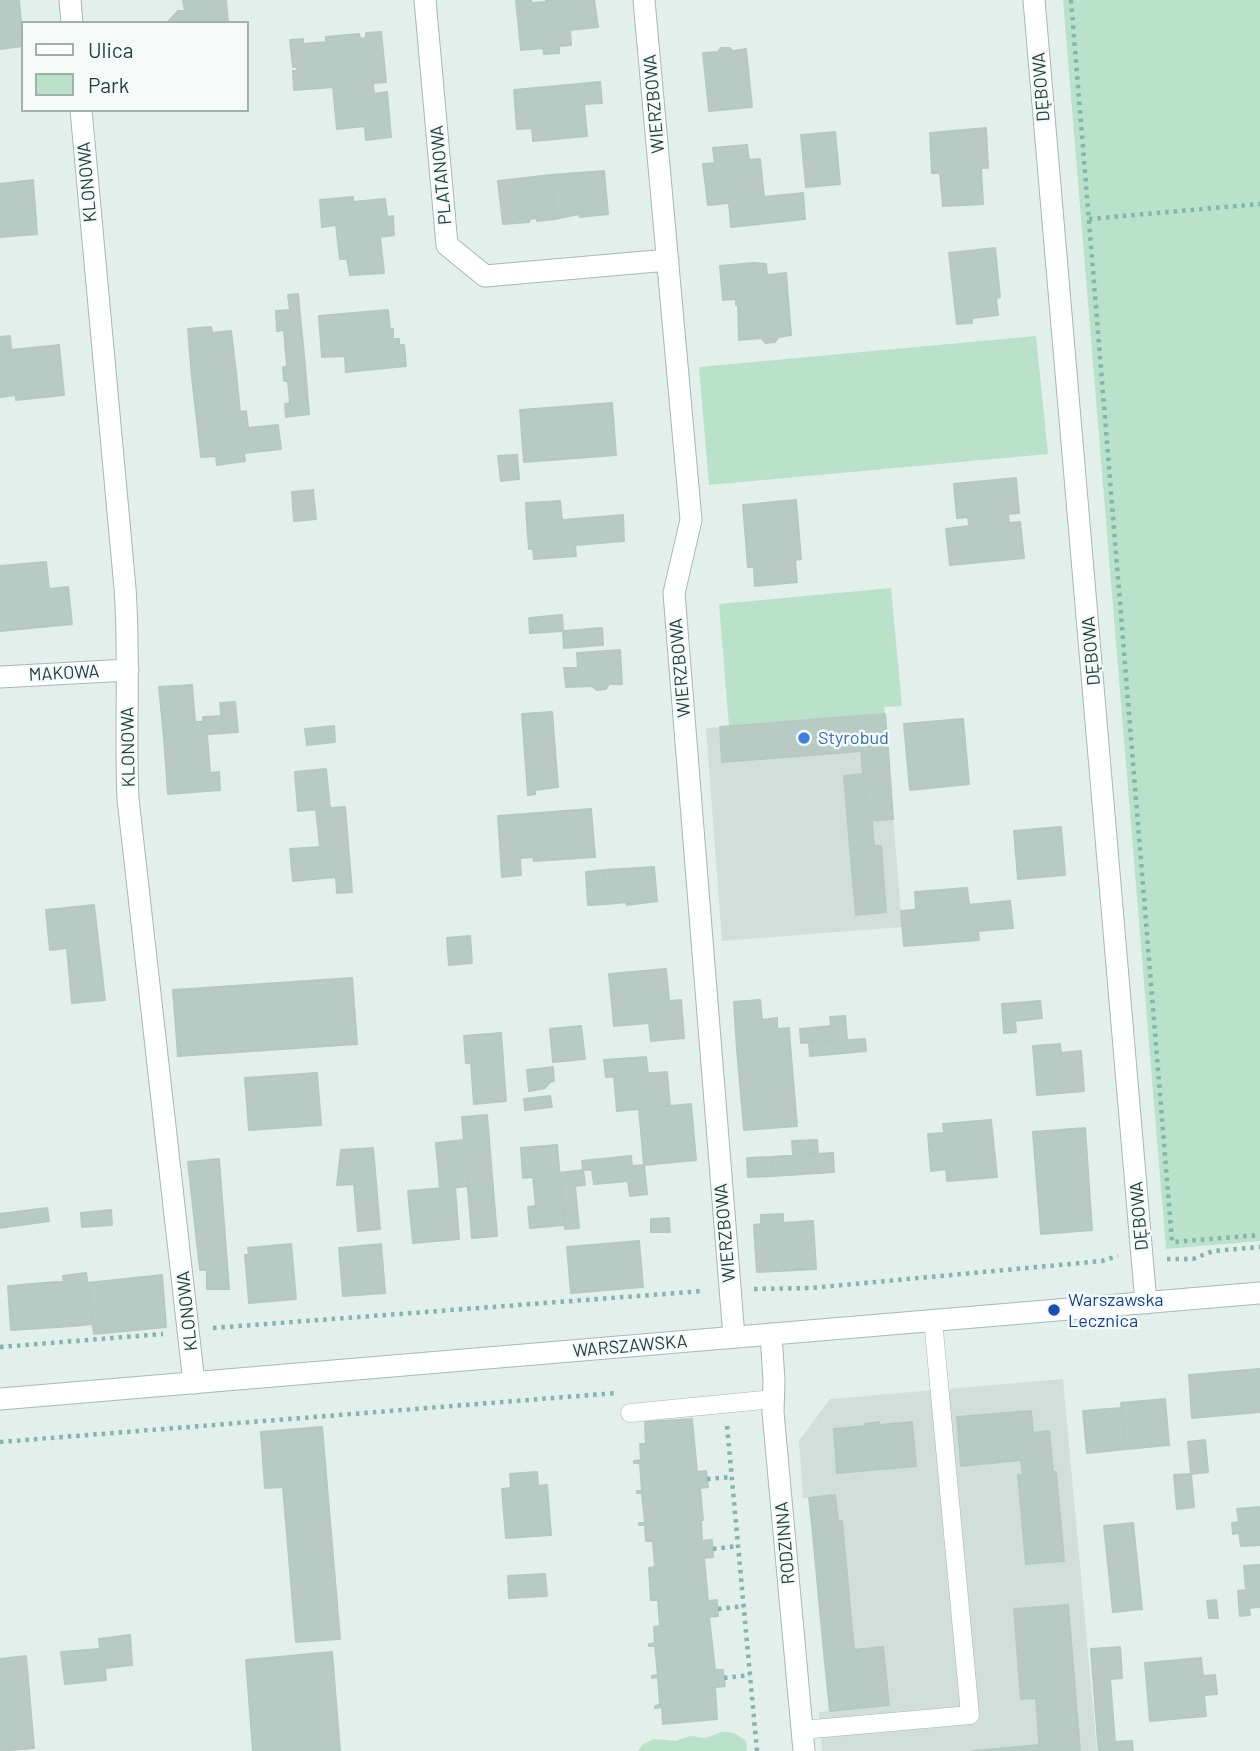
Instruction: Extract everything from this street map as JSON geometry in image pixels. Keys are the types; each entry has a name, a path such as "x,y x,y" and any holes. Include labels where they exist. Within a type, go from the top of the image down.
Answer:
{"street":[{"path":"70,0 72,21"},
{"name":"PLATANOWA","path":"425,0 447,245 485,276 668,260"},
{"name":"WIERZBOWA","path":"644,0 691,520 674,593 734,1337"},
{"name":"DĘBOWA","path":"1034,0 1146,1303"},
{"name":"KLONOWA","path":"80,112 125,588 128,799 194,1382"},
{"name":"MAKOWA","path":"0,677 128,670"},
{"name":"WARSZAWSKA","path":"0,1399 1260,1293"},
{"name":"RODZINNA","path":"771,1334 774,1399 803,1741"}],"lane":[{"path":"803,1741 970,1715 933,1321"},
{"path":"630,1413 774,1399"}],"path":[{"path":"1071,0 1172,1242 1260,1235"},
{"path":"1089,219 1260,204"},
{"path":"0,1348 292,1320 730,1289 811,1287 1102,1261 1116,1258 1123,1247 1141,1245 1158,1244 1165,1259 1193,1259 1213,1251 1260,1247"},
{"path":"0,1442 624,1392"},
{"path":"725,1404 757,1751"},
{"path":"707,1479 732,1477"},
{"path":"713,1549 738,1546"},
{"path":"718,1609 744,1606"},
{"path":"724,1678 750,1675"}],"shaded area":[{"path":"885,714 902,927 722,941 706,728"},
{"path":"1063,1379 1097,1751 822,1751 819,1712 830,1711 809,1498 803,1498 799,1441 830,1399"}],"green space":[{"path":"1063,0 1260,0 1260,1241 1166,1249"},
{"path":"1036,336 1048,454 709,485 699,367"},
{"path":"891,588 902,706 884,707 885,714 729,726 719,604"},
{"path":"721,1732 737,1735 746,1741 747,1751 638,1751 643,1744 654,1739 676,1741 690,1736 706,1738"}],"building":[{"path":"0,0 19,0 21,46 0,49"},
{"path":"183,0 226,0 228,21 169,21 178,11 185,11"},
{"path":"516,0 531,0 532,3 546,0 594,0 598,27 570,30 571,45 559,46 559,53 544,54 543,48 521,50"},
{"path":"381,32 386,82 373,83 374,94 387,92 391,137 366,140 365,126 337,129 333,87 294,90 293,71 297,71 297,67 293,67 290,40 303,39 303,44 326,42 326,37 359,34 360,39 366,38 366,33"},
{"path":"721,48 730,48 732,51 746,49 752,107 709,111 703,53 718,52"},
{"path":"600,82 602,103 584,104 587,136 533,141 532,128 517,129 514,90"},
{"path":"986,128 988,168 981,168 983,204 943,206 940,173 932,173 930,133"},
{"path":"835,132 840,184 806,187 801,135"},
{"path":"747,145 749,160 760,159 764,197 803,193 805,219 731,227 729,203 708,205 703,164 715,163 713,148"},
{"path":"604,171 608,214 580,217 579,214 555,219 551,175"},
{"path":"551,175 555,219 537,221 537,218 530,219 529,222 503,224 498,181"},
{"path":"33,180 37,234 0,237 0,184"},
{"path":"353,197 353,202 385,199 387,217 393,216 394,235 380,237 384,273 350,275 347,259 340,259 336,225 322,227 320,200"},
{"path":"995,248 1000,297 996,298 998,315 972,318 972,323 957,324 949,253"},
{"path":"766,264 767,275 786,273 791,335 779,337 775,342 766,343 761,338 739,340 736,299 723,300 720,266"},
{"path":"298,294 305,366 287,367 284,330 277,331 276,311 290,310 288,295"},
{"path":"388,310 393,339 399,339 399,345 404,345 406,366 346,372 345,356 322,357 319,316"},
{"path":"211,327 212,333 231,331 236,372 192,377 188,329"},
{"path":"10,336 11,350 59,345 64,395 16,400 16,395 0,397 0,337"},
{"path":"305,366 309,414 286,417 285,404 290,403 288,381 284,381 283,367"},
{"path":"236,372 240,412 246,411 248,428 278,425 281,449 244,453 245,461 217,465 216,456 201,457 192,377"},
{"path":"612,403 616,455 524,462 520,410"},
{"path":"517,455 519,479 501,481 498,456"},
{"path":"1016,478 1019,513 1008,514 1009,523 1020,522 1024,558 950,565 946,529 969,526 968,517 957,518 954,484"},
{"path":"313,490 316,519 294,521 292,492"},
{"path":"796,500 801,559 795,560 797,582 755,586 754,567 748,567 743,505"},
{"path":"560,501 562,520 527,523 526,503"},
{"path":"623,515 624,541 575,545 576,556 534,559 533,548 529,549 527,523"},
{"path":"46,562 49,589 68,587 72,624 0,631 0,566"},
{"path":"562,615 563,631 530,633 529,618"},
{"path":"602,628 603,645 564,648 563,631"},
{"path":"620,650 622,684 609,684 606,689 597,690 592,686 566,687 564,668 578,668 577,653"},
{"path":"192,685 195,722 203,722 203,717 221,716 223,733 164,738 159,687"},
{"path":"235,702 238,732 223,733 220,703"},
{"path":"552,712 558,787 535,790 535,794 528,795 522,714"},
{"name":"Styrobud","path":"885,714 888,749 722,762 720,727"},
{"path":"963,719 969,784 910,790 904,724"},
{"path":"334,726 335,742 307,745 305,729"},
{"path":"207,735 210,773 219,772 220,790 168,794 164,738"},
{"path":"888,749 893,819 867,821 861,751"},
{"path":"326,769 330,808 298,811 295,772"},
{"path":"863,774 867,821 872,821 874,846 850,848 844,776"},
{"path":"345,807 352,892 337,893 336,877 293,881 290,849 320,847 316,809"},
{"path":"591,809 595,857 534,861 533,857 520,858 521,875 502,877 498,816"},
{"path":"1061,827 1065,875 1018,879 1014,831"},
{"path":"881,846 886,912 856,915 850,848"},
{"path":"654,867 657,901 627,905 626,902 607,904 604,870"},
{"path":"604,870 607,904 588,905 586,872"},
{"path":"967,888 969,905 916,909 915,892"},
{"path":"1010,901 1013,928 978,931 979,940 904,946 901,911"},
{"path":"94,905 105,1000 72,1003 67,948 50,950 46,910"},
{"path":"470,936 472,963 449,965 447,938"},
{"path":"666,969 669,1001 681,1000 684,1038 651,1041 649,1023 614,1026 609,974"},
{"path":"352,978 357,1044 178,1056 173,990"},
{"path":"760,1000 762,1020 777,1018 777,1029 789,1028 790,1044 737,1049 734,1002"},
{"path":"1040,1001 1042,1018 1015,1021 1016,1032 1004,1033 1002,1004"},
{"path":"845,1016 847,1040 801,1043 800,1029 831,1026 830,1017"},
{"path":"581,1026 585,1059 553,1062 550,1029"},
{"path":"501,1033 506,1101 474,1104 471,1063 466,1063 464,1036"},
{"path":"865,1039 866,1051 810,1056 809,1043"},
{"path":"790,1044 797,1126 744,1130 737,1049"},
{"path":"1060,1044 1061,1053 1081,1051 1084,1091 1037,1095 1033,1046"},
{"path":"646,1057 648,1073 606,1077 604,1060"},
{"path":"553,1067 554,1081 545,1088 529,1091 527,1070"},
{"path":"667,1072 670,1106 617,1111 614,1076"},
{"path":"317,1073 321,1125 249,1130 245,1078"},
{"path":"550,1096 552,1107 525,1110 524,1099"},
{"path":"691,1104 696,1160 644,1165 639,1109"},
{"path":"487,1115 497,1236 472,1238 462,1117"},
{"path":"991,1120 997,1177 947,1181 946,1169 931,1171 928,1134 944,1133 943,1124"},
{"path":"1085,1128 1092,1230 1041,1234 1033,1132"},
{"path":"464,1140 468,1186 440,1189 436,1143"},
{"path":"817,1140 818,1153 793,1155 792,1141"},
{"path":"557,1145 564,1225 530,1228 528,1207 536,1206 533,1177 523,1178 521,1148"},
{"path":"373,1148 380,1229 358,1231 354,1184 337,1185 341,1150"},
{"path":"833,1153 834,1172 773,1176 771,1157"},
{"path":"631,1156 632,1166 583,1170 582,1161"},
{"path":"771,1157 773,1176 748,1177 747,1158"},
{"path":"219,1159 229,1289 207,1289 207,1270 200,1270 188,1162"},
{"path":"644,1165 647,1194 630,1196 628,1181 594,1184 592,1170"},
{"path":"583,1170 585,1185 575,1186 579,1228 565,1229 560,1173"},
{"path":"455,1187 459,1239 413,1243 408,1191"},
{"path":"47,1208 49,1221 0,1228 0,1214"},
{"path":"111,1210 112,1225 82,1227 81,1213"},
{"path":"783,1214 783,1223 813,1221 816,1269 757,1272 754,1225 761,1224 761,1215"},
{"path":"669,1218 670,1232 651,1232 651,1219"},
{"path":"639,1241 643,1287 571,1293 567,1247"},
{"path":"291,1244 296,1299 249,1303 245,1255 249,1255 248,1248"},
{"path":"381,1244 385,1293 343,1296 339,1248"},
{"path":"86,1273 93,1324 73,1326 69,1281 64,1282 63,1276"},
{"path":"162,1275 166,1327 94,1334 87,1283"},
{"path":"69,1281 73,1326 11,1330 8,1286"},
{"path":"1260,1369 1260,1412 1192,1418 1189,1375"},
{"path":"1165,1399 1169,1445 1126,1449 1121,1403"},
{"path":"1121,1408 1126,1449 1087,1453 1083,1411"},
{"path":"1031,1411 1033,1433 1049,1431 1053,1472 1056,1472 1064,1561 1026,1564 1018,1475 1023,1475 1021,1460 961,1466 957,1417"},
{"path":"692,1419 697,1472 706,1471 708,1487 700,1488 701,1520 702,1541 712,1540 713,1557 704,1558 708,1601 717,1600 718,1616 709,1617 715,1670 723,1670 725,1686 715,1687 717,1719 663,1724 662,1707 655,1708 660,1705 658,1677 652,1678 658,1675 655,1646 649,1646 655,1643 654,1627 660,1626 658,1600 651,1600 649,1568 655,1567 653,1541 646,1541 645,1525 639,1525 645,1523 642,1493 637,1493 642,1491 640,1463 634,1461 641,1460 640,1444 646,1444 645,1422"},
{"path":"879,1422 879,1425 912,1422 916,1466 837,1473 834,1429"},
{"path":"322,1427 340,1639 296,1642 283,1487 265,1488 261,1432"},
{"path":"1205,1440 1208,1472 1191,1474 1188,1442"},
{"path":"537,1472 538,1486 547,1485 551,1535 506,1538 502,1489 511,1488 510,1474"},
{"path":"1191,1474 1194,1507 1177,1509 1174,1475"},
{"path":"835,1495 838,1521 812,1524 809,1498"},
{"path":"1260,1507 1260,1545 1241,1546 1239,1533 1233,1534 1232,1523 1239,1522 1237,1509"},
{"path":"842,1521 854,1650 824,1653 812,1524"},
{"path":"1133,1523 1142,1609 1113,1612 1104,1526"},
{"path":"1260,1565 1260,1607 1249,1608 1250,1615 1240,1616 1238,1591 1246,1590 1244,1566"},
{"path":"545,1574 547,1596 509,1598 508,1576"},
{"path":"1216,1600 1218,1618 1209,1618 1207,1601"},
{"path":"1068,1605 1080,1751 1040,1751 1036,1698 1021,1699 1014,1609"},
{"path":"130,1635 132,1665 105,1668 106,1680 65,1684 61,1652 100,1649 99,1639"},
{"path":"883,1647 889,1705 830,1711 824,1653"},
{"path":"1120,1647 1122,1678 1110,1679 1115,1742 1098,1743 1091,1649"},
{"path":"332,1652 340,1751 253,1751 246,1660"},
{"path":"26,1656 34,1748 0,1751 0,1659"},
{"path":"1201,1658 1203,1676 1215,1675 1217,1694 1204,1695 1206,1716 1150,1721 1145,1663"},
{"path":"1132,1741 1133,1751 1099,1751 1098,1743"},
{"path":"1040,1745 1040,1751 972,1751"}],"place":[{"name":"Styrobud","path":"804,738"},
{"name":"Warszawska Lecznica","path":"1054,1310"}]}
